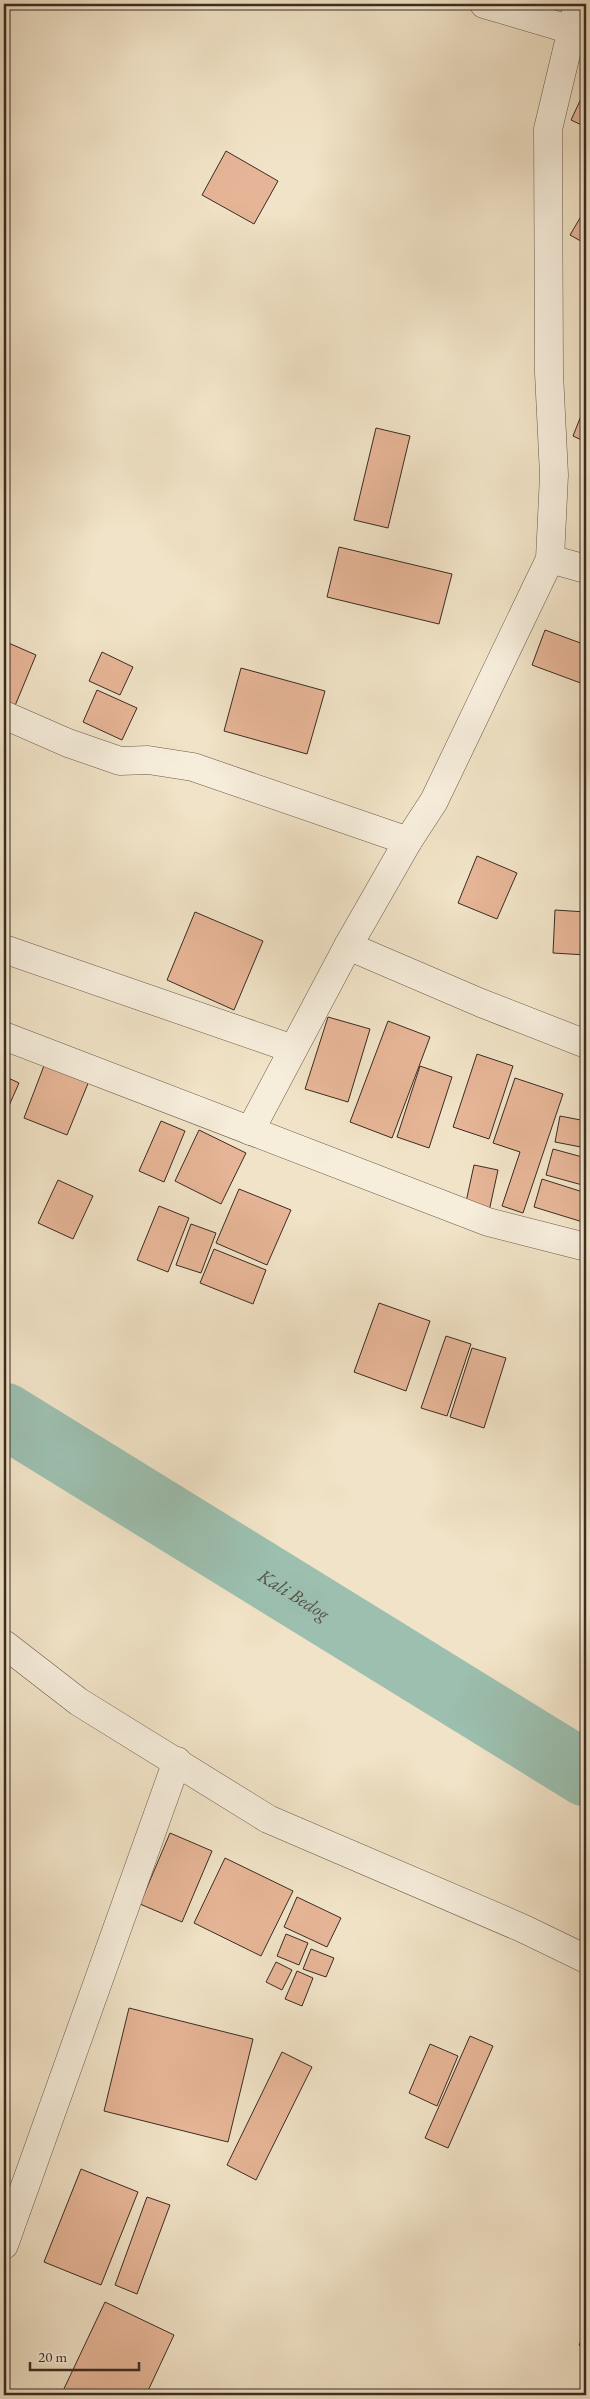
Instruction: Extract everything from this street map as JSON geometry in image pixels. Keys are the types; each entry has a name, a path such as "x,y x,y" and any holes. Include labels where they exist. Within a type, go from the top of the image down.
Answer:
{"street":[{"path":"484,4 572,30"},
{"path":"250,1131 348,946 408,841 434,801 550,559 554,476 549,372 548,129 578,4"},
{"path":"550,559 586,569"},
{"path":"4,715 68,743 120,761 148,760 193,766 408,841"},
{"path":"348,946 481,1003 586,1044"},
{"path":"4,949 293,1049"},
{"path":"4,1036 488,1222 586,1247"},
{"path":"4,1644 79,1702 268,1819 522,1928 586,1960"},
{"path":"4,2245 177,1761"}],"building":[{"path":"586,88 586,127 571,120"},
{"path":"226,151 278,181 254,224 202,195"},
{"path":"583,213 586,215 586,244 570,235"},
{"path":"586,403 586,442 573,436"},
{"path":"376,428 410,436 388,528 354,520"},
{"path":"586,532 586,555 580,553"},
{"path":"339,547 452,574 439,624 327,597"},
{"path":"545,630 586,645 586,685 532,665"},
{"path":"4,641 36,655 12,713 4,710"},
{"path":"102,652 133,667 120,695 89,681"},
{"path":"241,668 325,691 307,754 224,731"},
{"path":"97,690 137,708 122,740 83,722"},
{"path":"477,856 517,873 497,919 458,903"},
{"path":"555,910 586,912 586,955 553,953"},
{"path":"195,912 263,941 234,1010 167,980"},
{"path":"328,1017 370,1029 348,1102 305,1089"},
{"path":"388,1021 430,1037 392,1138 350,1122"},
{"path":"477,1054 513,1066 489,1139 453,1127"},
{"path":"45,1063 89,1081 67,1135 24,1118"},
{"path":"420,1066 452,1077 429,1148 397,1137"},
{"path":"4,1076 19,1083 4,1117"},
{"path":"515,1078 563,1094 523,1213 502,1206 520,1152 493,1143"},
{"path":"560,1116 586,1121 586,1148 555,1142"},
{"path":"161,1121 185,1131 164,1182 139,1171"},
{"path":"199,1130 246,1153 221,1204 175,1181"},
{"path":"553,1149 586,1158 586,1186 546,1175"},
{"path":"474,1165 498,1170 488,1216 464,1211"},
{"path":"542,1179 586,1193 586,1223 534,1207"},
{"path":"58,1180 93,1196 73,1239 38,1223"},
{"path":"239,1189 291,1210 267,1265 216,1243"},
{"path":"159,1206 189,1218 168,1272 137,1260"},
{"path":"191,1224 216,1233 201,1273 176,1265"},
{"path":"214,1249 266,1270 253,1304 200,1283"},
{"path":"379,1303 430,1321 406,1391 354,1372"},
{"path":"446,1336 471,1344 447,1416 421,1408"},
{"path":"472,1348 506,1358 484,1428 450,1417"},
{"path":"170,1833 212,1851 182,1922 140,1904"},
{"path":"225,1858 293,1891 261,1956 194,1923"},
{"path":"297,1897 341,1918 327,1947 284,1927"},
{"path":"286,1934 308,1943 299,1965 277,1956"},
{"path":"311,1949 334,1958 326,1977 303,1969"},
{"path":"276,1962 292,1970 282,1990 266,1982"},
{"path":"297,1971 313,1978 302,2006 285,1999"},
{"path":"129,2008 253,2039 228,2142 104,2111"},
{"path":"470,2036 493,2046 448,2148 425,2138"},
{"path":"430,2044 458,2056 437,2106 409,2093"},
{"path":"282,2052 312,2067 256,2180 227,2165"},
{"path":"81,2169 138,2192 101,2285 44,2262"},
{"path":"147,2197 170,2205 137,2294 115,2285"},
{"path":"105,2302 174,2335 146,2395 61,2395"},
{"path":"586,2331 586,2349 579,2345"}],"waterway":[{"name":"Kali Bedog","path":"4,1415 586,1774"}]}
